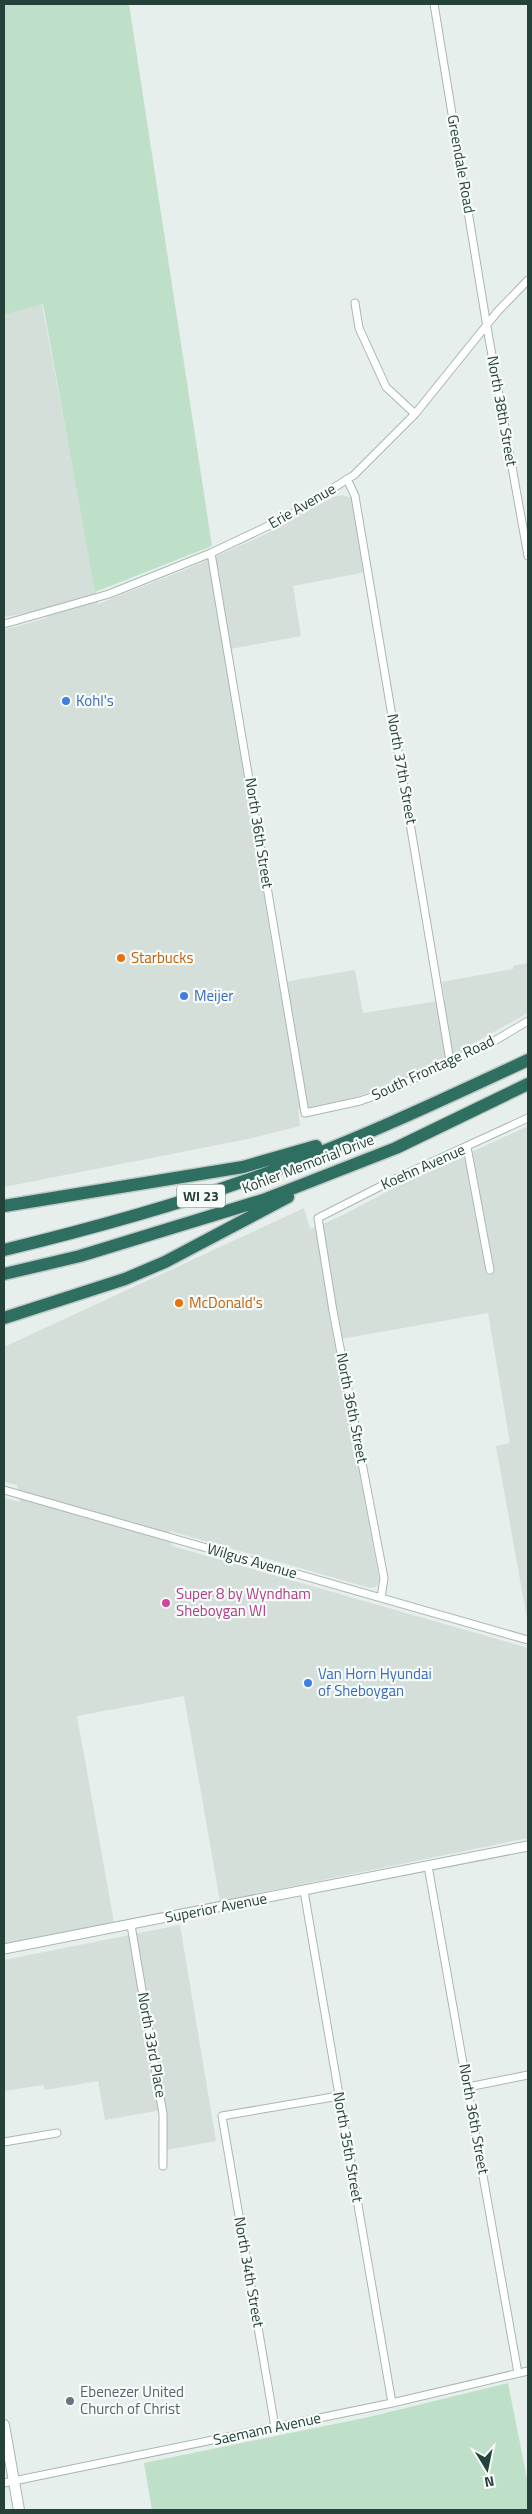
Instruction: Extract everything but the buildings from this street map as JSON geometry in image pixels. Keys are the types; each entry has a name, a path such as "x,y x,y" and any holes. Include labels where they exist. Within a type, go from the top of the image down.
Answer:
{"highway":[{"name":"Kohler Memorial Drive","path":"4,1250 97,1227 198,1197 303,1160 393,1123 528,1060"},
{"name":"Kohler Memorial Drive","path":"4,1274 80,1256 263,1200 324,1178 396,1148 528,1084"},
{"path":"4,1206 252,1165 393,1123"},
{"path":"4,1318 126,1279 157,1266 324,1178"},
{"path":"4,1198 79,1195"}],"main road":[{"path":"4,2425 9,2482 19,2510"}],"street":[{"name":"Greendale Road","path":"434,4 487,324"},
{"name":"Erie Avenue","path":"4,624 109,594 211,553 287,517 347,479 385,445 415,414 459,363 487,324 528,280"},
{"path":"355,303 359,328 386,386 415,414"},
{"name":"North 38th Street","path":"487,324 528,556"},
{"name":"North 37th Street","path":"347,479 355,496 450,1062"},
{"name":"North 36th Street","path":"211,553 305,1113"},
{"name":"South Frontage Road","path":"305,1113 360,1101 392,1089 496,1040 528,1021"},
{"name":"Koehn Avenue","path":"318,1218 395,1179 528,1118"},
{"path":"467,1147 490,1270"},
{"name":"North 36th Street","path":"318,1218 333,1311 384,1578 381,1598"},
{"name":"Wilgus Avenue","path":"4,1490 528,1640"},
{"name":"Superior Avenue","path":"4,1949 528,1846"},
{"name":"North 36th Street","path":"428,1866 518,2373"},
{"name":"North 35th Street","path":"304,1891 392,2404"},
{"name":"North 33rd Place","path":"131,1925 161,2098 163,2166"},
{"path":"468,2087 528,2075"},
{"name":"North 34th Street","path":"275,2427 222,2116 339,2096"},
{"path":"4,2142 57,2133"},
{"name":"Saemann Avenue","path":"9,2482 392,2404 528,2371"}],"shaded area":[{"path":"42,304 98,604 182,571 262,536 333,497 343,495 351,498 353,502 366,572 293,586 301,636 225,650 278,983 355,970 363,1013 445,1000 442,982 513,969 513,966 528,963 528,1013 435,1065 402,1080 356,1097 298,1110 300,1126 248,1139 4,1187 4,630 47,618 44,610 4,617 4,315"},
{"path":"528,1126 528,1624 496,1446 510,1443 488,1313 335,1340 378,1573 379,1582 376,1587 370,1588 170,1531 172,1546 528,1648 528,1838 220,1901 184,1696 77,1716 114,1922 4,1944 4,1498 20,1502 17,1485 4,1482 4,1347 304,1208 310,1229 339,1217 400,1185"},
{"path":"180,1925 216,2141 167,2150 167,2109 105,2120 98,2081 45,2090 43,2085 4,2091 4,1960"}],"green space":[{"path":"4,4 129,4 212,546 95,592 43,304 4,315"},
{"path":"508,2383 528,2484 528,2510 152,2510 144,2463 369,2417"}],"place":[{"name":"Kohl's","path":"66,701"},
{"name":"Starbucks","path":"121,958"},
{"name":"Meijer","path":"184,996"},
{"name":"McDonald's","path":"179,1303"},
{"name":"Super 8 by Wyndham Sheboygan WI","path":"166,1603"},
{"name":"Van Horn Hyundai of Sheboygan","path":"308,1683"},
{"name":"Ebenezer United Church of Christ","path":"70,2401"}]}
